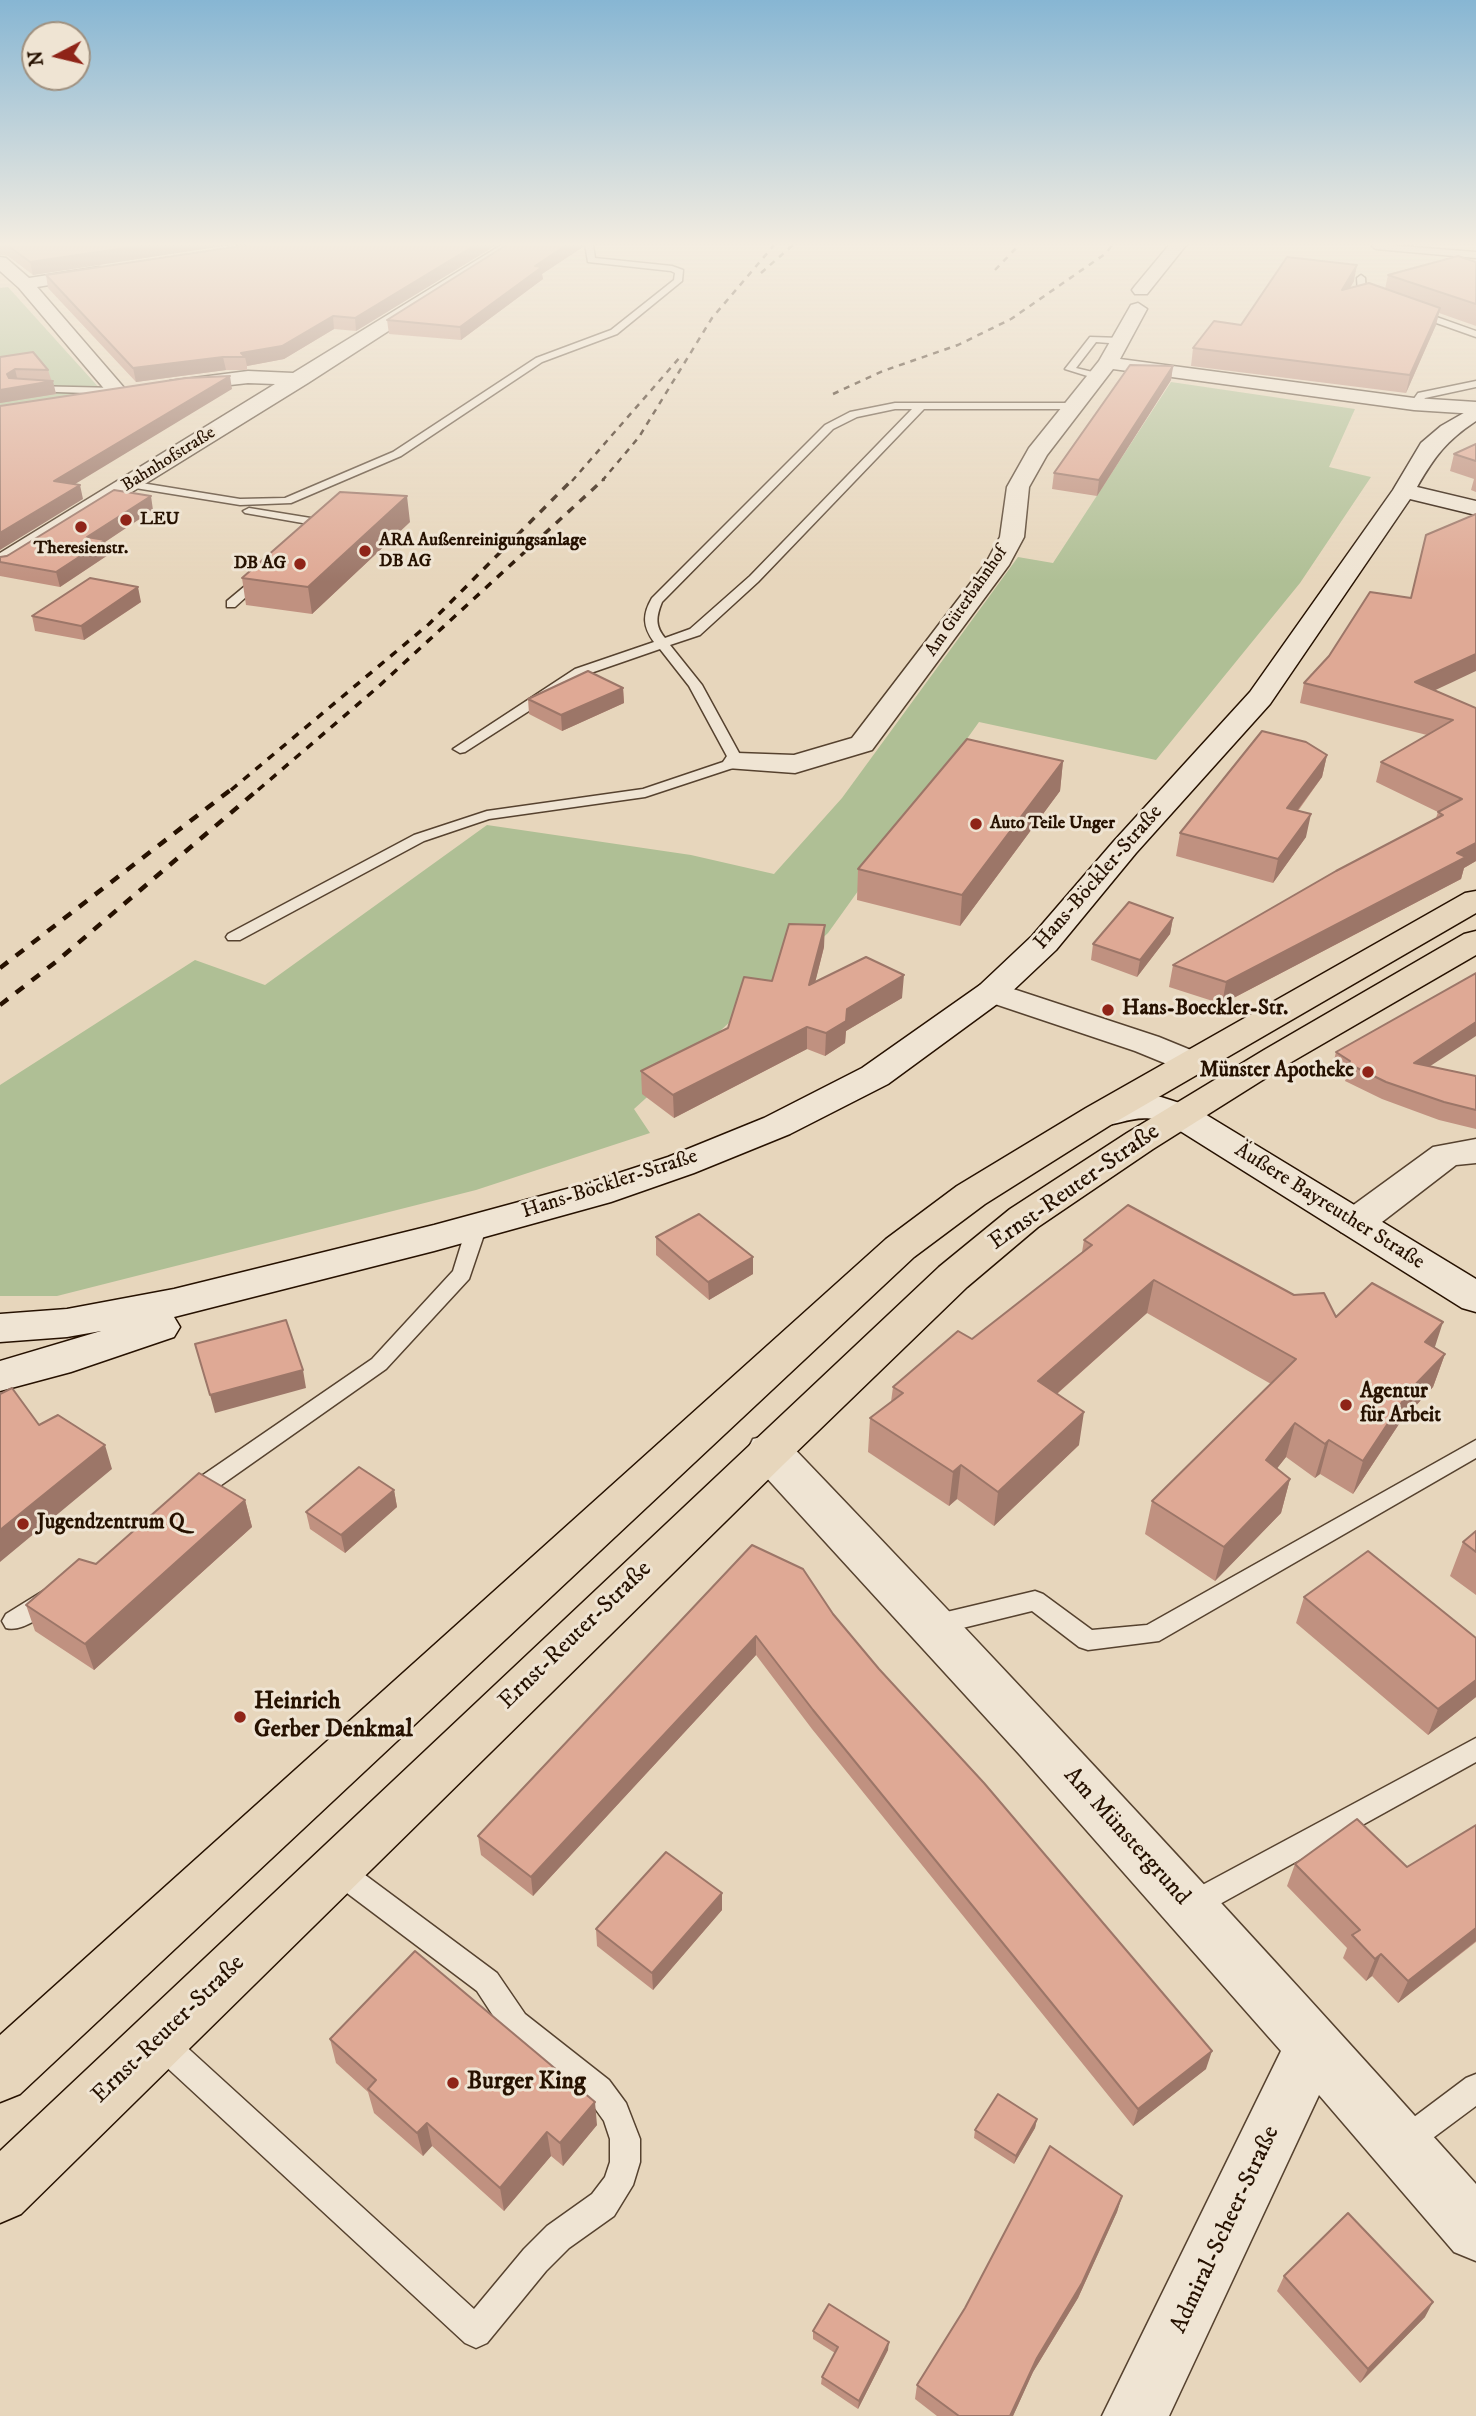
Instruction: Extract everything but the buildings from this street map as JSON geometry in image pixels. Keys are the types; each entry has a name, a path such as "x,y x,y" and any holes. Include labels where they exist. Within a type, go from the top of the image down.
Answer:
{"main road":[{"name":"Ernst-Reuter-Straße","path":"0,2074 900,1248 971,1195 1099,1116 1476,900"},
{"name":"Ernst-Reuter-Straße","path":"0,2193 953,1277 1024,1217 1182,1116 1476,941"}],"street":[{"path":"87,357 118,393"},
{"name":"Bahnhofstraße","path":"0,563 334,357"},
{"name":"Am Güterbahnhof","path":"737,762 795,764 862,744 997,565 1012,537 1018,487 1037,453 1111,357"},
{"path":"1102,370 1414,406 1476,410"},
{"path":"27,408 118,393 248,377 300,379"},
{"path":"1414,406 1437,419 1448,430"},
{"name":"Hans-Böckler-Straße","path":"0,1328 67,1323 174,1303 434,1238 598,1192 681,1165 777,1126 875,1076 992,992 1044,943 1125,847 1260,698 1405,491 1422,457 1448,430 1476,410"},
{"path":"1405,491 1476,508"},
{"path":"992,992 1147,1044 1191,1062"},
{"name":"Ernst-Reuter-Straße","path":"1099,1116 1122,1108 1146,1105 1168,1109 1182,1116"},
{"name":"Äußere Bayreuther Straße","path":"1182,1116 1476,1298"},
{"path":"1355,1223 1446,1155 1476,1151"},
{"name":"Hans-Böckler-Straße","path":"0,1376 56,1361 434,1238"},
{"path":"0,1346 104,1317"},
{"path":"0,1383 56,1361"},
{"name":"Am Münstergrund","path":"769,1451 934,1625 1314,2044 1476,2230"},
{"name":"Admiral-Scheer-Straße","path":"1135,2416 1314,2044"}],"lane":[{"path":"121,489 240,502 286,501 397,454 548,357"},
{"path":"1079,357 1070,369 1102,370"},
{"path":"1414,406 1422,395 1462,389 1476,383"},
{"path":"18,388 118,393"},
{"path":"460,749 580,672 695,632 754,579 921,406"},
{"path":"233,937 419,838 486,815 645,793 737,762 695,685 651,629 651,613 656,601 829,427 854,414 871,409 921,406 1074,406"},
{"path":"121,489 173,504"},
{"path":"121,489 323,523 302,541"},
{"path":"231,604 271,568"},
{"path":"178,1504 379,1364 462,1274 477,1226"},
{"path":"934,1625 1035,1601 1088,1640 1151,1634 1476,1448"},
{"path":"15,1621 69,1582"},
{"path":"1189,1906 1476,1749"},
{"path":"158,2040 476,2332 535,2260 558,2237 603,2205 618,2185 625,2162 625,2139 616,2113 599,2090 515,2024 487,1982 336,1869"},
{"path":"1401,2144 1476,2088"}],"green space":[{"path":"0,357 71,357 102,391 0,408"},
{"path":"1171,382 1355,409 1329,467 1371,477 1300,583 1156,760 979,722 828,933 634,1109 650,1133 476,1190 57,1296 0,1296 0,1085 195,960 265,985 487,825 691,855 774,874 842,798 1018,557 1053,563"}],"railway":[{"path":"572,481 680,357"},
{"path":"603,480 639,437 688,357"},
{"path":"833,394 883,371 924,357"},
{"path":"231,790 429,624 573,479"},
{"path":"258,790 378,687 603,480"},
{"path":"0,968 233,788"},
{"path":"0,1005 57,961 260,788"}],"place":[{"name":"LEU","path":"126,520"},
{"name":"Theresienstr.","path":"81,527"},
{"name":"ARA Außenreinigungsanlage DB AG","path":"365,551"},
{"name":"DB AG","path":"300,564"},
{"name":"Auto Teile Unger","path":"976,824"},
{"name":"Hans-Boeckler-Str.","path":"1108,1010"},
{"name":"Münster Apotheke","path":"1368,1072"},
{"name":"Agentur für Arbeit","path":"1346,1405"},
{"name":"Jugendzentrum Q","path":"23,1524"},
{"name":"Heinrich Gerber Denkmal","path":"240,1717"},
{"name":"Burger King","path":"453,2083"}]}
